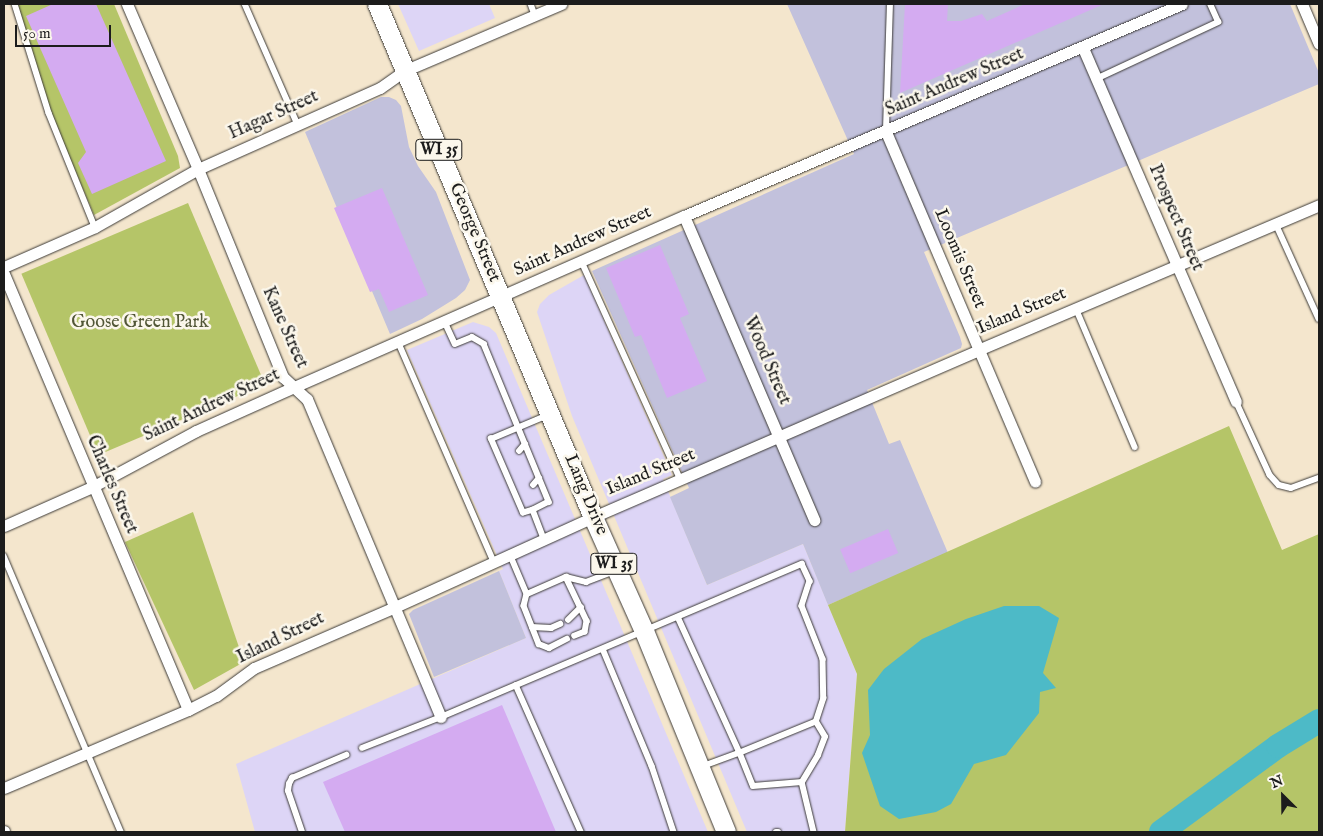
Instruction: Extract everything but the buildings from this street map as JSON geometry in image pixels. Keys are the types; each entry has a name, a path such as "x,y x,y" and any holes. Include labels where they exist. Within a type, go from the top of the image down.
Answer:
{"main road":[{"name":"George Street","path":"377,4 404,71 502,296"},
{"name":"Lang Drive","path":"502,296 593,517 644,631 701,767 726,832"}],"street":[{"name":"Kane Street","path":"127,4 198,169 284,378 306,399 441,717"},
{"name":"Hagar Street","path":"4,267 94,227 198,169 380,88 404,71 533,9 561,4"},
{"name":"Saint Andrew Street","path":"4,526 92,487 196,431 444,320 1182,4"},
{"path":"1302,4 1319,44"},
{"name":"Prospect Street","path":"1083,48 1236,401"},
{"name":"Loomis Street","path":"886,132 1035,482"},
{"name":"Island Street","path":"4,788 188,710 216,696 254,668 593,517 1319,205"},
{"name":"Wood Street","path":"684,216 814,520"},
{"name":"Charles Street","path":"4,274 92,487 188,710"}],"lane":[{"path":"15,4 49,113 94,227"},
{"path":"245,4 298,125"},
{"path":"886,132 890,4"},
{"path":"1096,78 1218,22 1210,4"},
{"path":"1276,224 1319,319"},
{"path":"582,262 681,480"},
{"path":"1076,308 1135,447"},
{"path":"444,320 455,344 472,337 484,344 518,427 525,444 532,460 549,502 523,513 511,485 506,467 492,439 518,427 550,414"},
{"path":"398,341 494,562"},
{"path":"1236,401 1270,475 1279,485 1291,488 1319,478"},
{"path":"519,451 525,444"},
{"path":"526,467 532,460"},
{"path":"532,486 539,478"},
{"path":"511,485 515,480"},
{"path":"518,503 523,497"},
{"path":"533,510 544,539"},
{"path":"510,554 527,594 524,606 539,644 549,648 568,639"},
{"path":"4,556 86,753 122,832"},
{"path":"362,748 441,717 802,564 810,581 802,606 823,659 824,698 816,722 701,767"},
{"path":"527,594 566,577 586,582 617,571"},
{"path":"566,577 587,620 586,632 575,636"},
{"path":"568,620 581,607"},
{"path":"678,617 740,753 752,786 802,782"},
{"path":"532,627 551,628 560,624"},
{"path":"603,649 652,766 674,832"},
{"path":"516,685 582,832"},
{"path":"814,832 802,782 818,755 825,737 816,722"},
{"path":"302,832 288,791 292,778 346,755"}],"shaded area":[{"path":"398,4 489,4 495,18 419,51"},
{"path":"787,4 1290,4 1319,73 1319,84 924,252 960,337 961,348 867,390 889,444 900,440 948,553 828,605 803,544 707,585 670,497 689,488 592,271 854,154"},
{"path":"381,97 389,97 396,100 401,106 409,147 418,166 436,192 470,280 465,290 456,298 422,319 390,334 305,132"},
{"path":"584,275 672,475 663,479 707,585 803,544 857,674 845,832 747,832 572,416 537,312 540,304 549,295"},
{"path":"473,322 489,327 496,333 708,832 255,832 236,764 526,638 499,571 503,569 407,350"},
{"path":"499,571 526,638 434,677 409,614 413,610"}],"green space":[{"path":"17,4 114,4 178,156 180,168 94,215 53,118"},
{"name":"Goose Green Park","path":"188,203 265,384 98,455 21,274"},
{"path":"1229,426 1282,550 1319,534 1319,832 845,832 857,674 828,605"},
{"path":"193,512 244,662 194,690 125,542"}],"water":[{"path":"1004,606 1039,606 1059,618 1043,673 1056,688 1040,692 1039,713 1006,755 974,764 951,804 936,812 899,819 880,806 862,753 870,735 868,690 884,669 922,639 966,619"}],"waterway":[{"path":"1161,832 1278,746 1319,721"}]}
